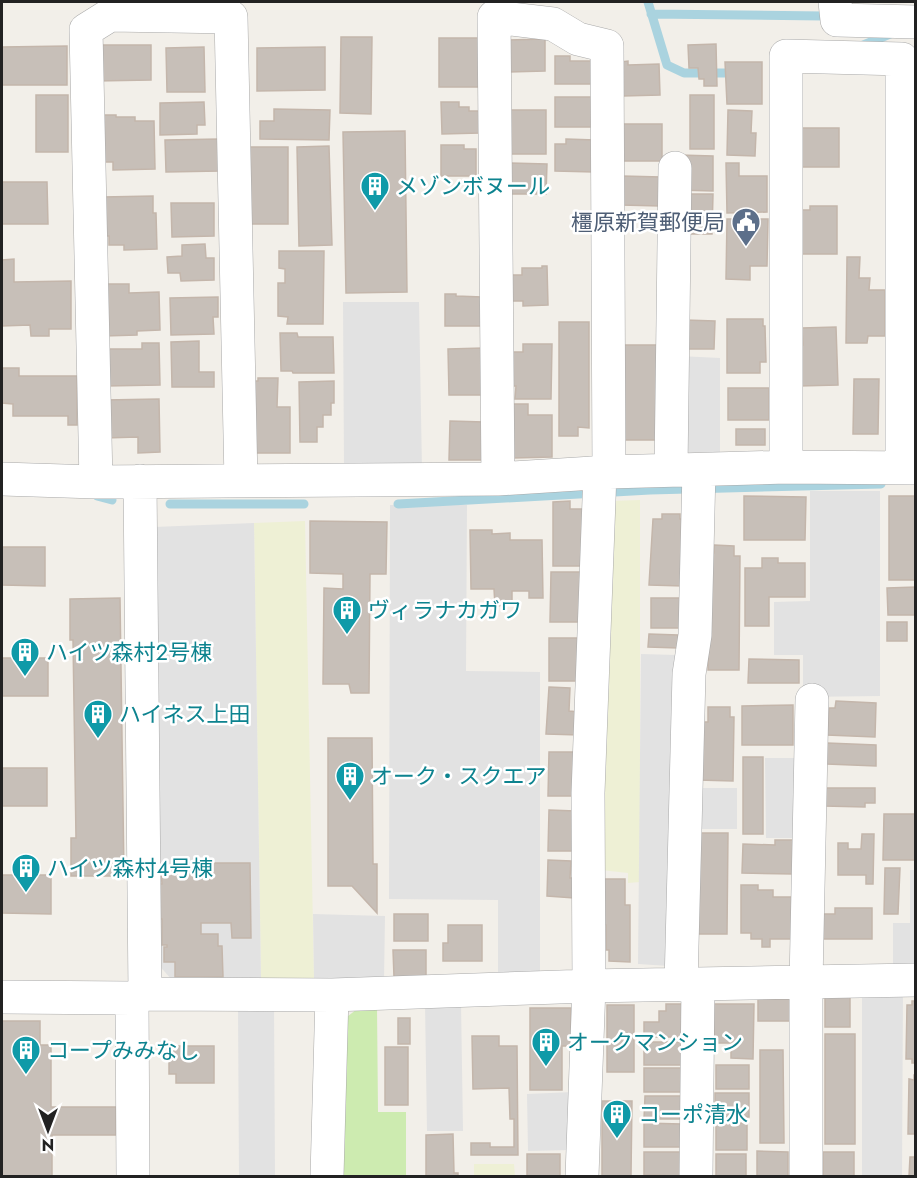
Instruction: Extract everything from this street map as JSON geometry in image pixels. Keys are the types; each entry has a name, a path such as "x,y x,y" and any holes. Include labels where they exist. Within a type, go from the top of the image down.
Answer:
{"street":[{"path":"835,2 837,20 915,22"},
{"path":"96,482 86,30 110,15 231,17 241,481"},
{"path":"498,479 494,17 553,24 578,39 607,46 604,473 588,793 589,986 582,1176"},
{"path":"2,479 96,482 498,479 786,466 908,468 902,59 786,56 786,466"},
{"path":"675,168 685,470 695,635 689,674 690,985 696,1176"},
{"path":"133,1176 138,996 140,481"},
{"path":"806,1176 806,983 812,700"},
{"path":"2,997 332,995 589,986 915,981"},
{"path":"327,1176 332,995"}],"green space":[{"path":"640,500 640,882 628,883 628,873 601,870 611,501"},
{"path":"305,521 314,979 261,980 254,523"},
{"path":"361,1006 377,1006 378,1112 406,1112 406,1176 343,1176 343,1020"},
{"path":"474,1164 514,1164 515,1176 474,1176"}],"shaded area":[{"path":"343,302 419,302 422,470 344,467"},
{"path":"679,356 720,358 720,452 678,453"},
{"path":"810,491 880,491 880,696 803,697 803,655 774,655 774,602 810,601"},
{"path":"390,505 467,505 466,671 540,672 540,973 498,973 498,900 389,899"},
{"path":"254,523 261,980 172,980 157,963 154,527"},
{"path":"641,654 676,655 669,966 638,964"},
{"path":"765,758 797,758 797,838 766,838"},
{"path":"696,788 737,788 737,829 696,829"},
{"path":"910,870 915,870 915,966 893,966 893,923 910,923"},
{"path":"313,914 385,916 384,980 314,979"},
{"path":"862,990 903,990 902,1176 862,1176"},
{"path":"425,1003 461,1003 463,1131 427,1131"},
{"path":"274,1006 275,1175 239,1175 238,1007"},
{"path":"573,1092 571,1150 528,1151 527,1094"}],"building":[{"path":"341,37 372,37 371,114 340,113"},
{"path":"439,38 480,38 480,87 439,87"},
{"path":"545,39 545,71 507,72 506,40"},
{"path":"716,44 717,86 704,86 704,79 699,79 698,68 689,68 688,45"},
{"path":"96,45 151,45 151,80 96,81"},
{"path":"67,46 67,85 2,85 2,47"},
{"path":"204,47 205,92 167,92 166,48"},
{"path":"325,47 325,90 257,91 257,48"},
{"path":"555,56 570,56 570,61 593,61 593,84 555,84"},
{"path":"628,61 628,65 659,64 660,95 623,96 621,62"},
{"path":"725,62 762,62 762,104 727,104"},
{"path":"36,95 68,95 68,152 36,152"},
{"path":"690,95 714,95 714,149 690,149"},
{"path":"555,97 591,97 591,127 555,127"},
{"path":"204,102 205,125 197,125 197,134 160,135 160,103"},
{"path":"441,102 459,102 459,107 469,107 469,111 480,111 480,133 442,134"},
{"path":"274,109 330,110 329,140 260,139 260,121 274,121"},
{"path":"507,110 546,110 546,154 507,154"},
{"path":"728,110 752,111 751,133 756,133 755,156 727,155"},
{"path":"99,115 135,117 135,121 154,121 155,169 113,170 113,162 100,162"},
{"path":"622,124 662,124 662,161 622,161"},
{"path":"798,128 839,128 839,167 802,167"},
{"name":"メゾンボヌール","path":"405,131 407,292 346,293 343,132"},
{"path":"219,139 220,171 166,172 165,140"},
{"path":"566,139 595,140 594,172 555,171 555,144 566,144"},
{"path":"441,145 464,145 464,149 476,149 476,176 441,176"},
{"path":"329,146 332,245 299,246 297,147"},
{"path":"248,147 288,147 288,224 249,224"},
{"path":"679,155 713,156 713,191 678,190"},
{"path":"510,163 547,164 546,194 509,194"},
{"path":"726,163 739,163 739,176 767,176 767,212 727,213"},
{"path":"622,176 661,177 660,206 621,205"},
{"path":"2,182 47,182 48,224 2,224"},
{"path":"677,194 713,194 712,234 677,234"},
{"path":"153,196 157,249 124,250 124,245 109,245 109,236 104,236 103,197"},
{"path":"171,203 214,203 214,236 172,237"},
{"path":"810,206 837,206 837,254 798,254 798,210 810,210"},
{"path":"727,219 768,219 767,266 750,266 750,280 726,279"},
{"path":"205,244 206,258 214,258 214,280 181,281 180,273 168,273 167,257 182,256 182,245"},
{"path":"279,251 324,251 323,324 287,324 288,317 278,316 278,283 285,283 285,269 279,268"},
{"path":"847,257 860,257 859,278 870,278 869,290 885,290 885,336 868,336 867,343 846,343"},
{"path":"14,259 14,282 71,281 71,329 49,329 49,336 31,336 30,325 2,326 2,260"},
{"path":"542,266 547,266 548,305 523,306 523,301 512,301 511,275 522,275 522,268 542,268"},
{"path":"103,284 129,284 129,293 159,292 160,330 137,331 137,335 104,336"},
{"path":"445,294 482,297 482,326 445,326"},
{"path":"218,297 218,317 213,317 214,334 171,335 170,298"},
{"path":"727,319 763,319 766,362 760,362 760,373 727,373"},
{"path":"685,320 715,321 714,349 684,349"},
{"path":"559,322 589,322 589,428 578,427 578,436 559,436"},
{"path":"836,327 838,385 799,386 797,345 803,345 802,328"},
{"path":"280,333 297,333 298,337 333,337 334,373 281,371"},
{"path":"199,341 199,372 214,372 214,387 172,387 171,342"},
{"path":"142,343 159,343 160,385 106,386 106,349 142,349"},
{"path":"523,344 552,344 551,399 515,399 516,386 511,386 508,352 523,352"},
{"path":"623,345 659,345 659,440 623,440"},
{"path":"483,348 484,395 449,395 448,349"},
{"path":"2,368 19,368 19,376 77,376 77,425 68,425 68,416 13,416 13,404 2,403"},
{"path":"258,378 278,378 277,407 290,407 290,453 246,453 246,381 258,381"},
{"path":"854,379 879,379 878,434 853,434"},
{"path":"334,381 334,403 331,403 331,415 323,415 323,427 317,427 317,442 300,442 299,382"},
{"path":"728,388 769,388 769,420 728,420"},
{"path":"159,399 160,452 138,453 138,437 105,438 105,400"},
{"path":"512,404 528,404 528,415 552,415 552,457 513,458"},
{"path":"450,421 484,422 484,460 449,460"},
{"path":"736,429 765,429 765,445 736,445"},
{"path":"744,496 806,497 805,540 744,540"},
{"path":"889,496 916,496 916,580 889,580"},
{"path":"570,501 570,509 584,509 585,566 553,566 553,502"},
{"path":"662,514 680,514 680,519 683,519 683,586 649,585 653,519 662,519"},
{"name":"ヴィラナカガワ","path":"310,521 387,522 386,574 370,574 369,693 351,693 349,684 323,684 324,588 343,589 343,574 310,573"},
{"path":"470,530 492,530 492,534 510,533 510,540 542,540 543,598 529,598 529,591 512,591 512,605 495,606 494,589 471,589"},
{"path":"714,545 734,546 734,556 740,556 739,670 708,670 709,553 714,553"},
{"path":"2,547 45,547 45,586 2,585"},
{"path":"762,558 778,558 778,563 805,563 805,597 769,597 769,626 745,626 745,568 762,568"},
{"path":"551,572 580,572 580,622 550,622"},
{"path":"916,587 916,615 888,615 887,588"},
{"name":"ハイネス上田","path":"120,598 124,876 71,876 71,838 76,838 73,640 70,640 70,599"},
{"path":"651,598 682,598 681,628 651,628"},
{"path":"887,622 907,622 907,641 887,641"},
{"path":"649,634 678,635 678,648 648,647"},
{"path":"549,638 581,638 581,681 549,681"},
{"name":"ハイツ森村２号棟","path":"2,658 48,658 48,696 2,696"},
{"path":"749,659 799,660 799,683 748,683"},
{"path":"549,687 570,688 569,711 580,712 579,735 546,734"},
{"path":"836,701 876,703 875,737 827,735 829,708 835,708"},
{"path":"793,705 793,745 742,745 742,706"},
{"path":"708,707 730,707 730,717 734,717 733,781 698,780 699,722 708,722"},
{"name":"オーク・スクエア","path":"328,738 372,738 373,864 377,864 377,913 352,886 328,886"},
{"path":"827,743 876,745 876,766 827,764"},
{"path":"549,752 574,752 573,796 548,796"},
{"path":"743,757 763,757 763,834 743,834"},
{"path":"2,768 47,768 47,806 2,806"},
{"path":"825,788 875,788 875,803 865,803 865,807 824,806"},
{"path":"549,810 575,811 574,851 548,851"},
{"path":"884,814 916,814 916,860 883,860"},
{"path":"696,833 728,833 727,934 695,934"},
{"path":"862,834 874,834 873,884 866,884 866,875 838,875 838,843 848,843 848,849 861,849"},
{"path":"775,840 793,840 793,874 742,873 743,844 775,845"},
{"path":"548,860 571,861 570,878 575,878 574,898 547,896"},
{"path":"189,863 250,863 251,938 232,938 231,923 201,923 201,934 218,934 218,946 222,946 223,977 175,977 175,962 164,962 164,947 167,945 162,945 162,919 159,919 158,884 162,884 161,870 189,869"},
{"path":"885,868 900,868 898,914 884,914"},
{"name":"ハイツ森村４号棟","path":"2,875 51,875 51,914 2,913"},
{"path":"604,879 625,879 625,905 630,905 630,962 609,961 609,950 606,950 606,925 604,924"},
{"path":"741,885 758,885 758,890 773,890 773,897 792,897 792,939 770,939 770,947 762,947 762,939 751,939 751,933 741,933"},
{"path":"835,908 872,908 872,939 823,939 823,914 835,914"},
{"path":"394,914 428,914 428,941 394,941"},
{"path":"448,925 482,925 482,961 443,961 443,943 448,943"},
{"path":"393,950 426,950 426,977 394,977"},
{"path":"825,995 850,995 850,1027 825,1027"},
{"path":"758,999 793,999 793,1021 758,1021"},
{"path":"912,1001 916,1001 916,1063 912,1063 912,1059 906,1059 907,1005 912,1005"},
{"path":"666,1004 683,1004 683,1037 644,1037 644,1022 659,1022 659,1011 666,1011"},
{"path":"714,1004 754,1004 753,1059 731,1058 731,1043 714,1043"},
{"path":"607,1005 634,1005 634,1072 607,1072"},
{"name":"オークマンション","path":"530,1008 571,1008 571,1046 562,1046 562,1090 530,1090"},
{"path":"398,1018 410,1018 410,1044 398,1044"},
{"name":"コープみみなし","path":"2,1021 40,1021 40,1045 51,1045 51,1107 116,1107 116,1135 52,1135 52,1176 2,1176"},
{"path":"825,1034 855,1034 855,1144 825,1144"},
{"path":"472,1036 499,1036 499,1046 517,1046 518,1155 471,1155 471,1143 490,1143 490,1147 514,1147 514,1119 510,1119 509,1088 473,1089"},
{"path":"644,1042 683,1042 683,1065 644,1065"},
{"path":"169,1046 214,1046 214,1083 176,1083 176,1074 169,1074"},
{"path":"385,1047 408,1047 408,1105 385,1105"},
{"path":"760,1050 783,1050 784,1143 760,1143"},
{"path":"716,1065 749,1065 749,1089 716,1089"},
{"path":"644,1068 681,1068 681,1092 644,1092"},
{"path":"914,1075 916,1075 916,1138 915,1134 908,1134 909,1079 914,1080"},
{"path":"715,1093 749,1093 749,1117 715,1117"},
{"path":"645,1096 681,1096 681,1119 644,1119"},
{"name":"コーポ清水","path":"602,1101 632,1101 631,1176 602,1176"},
{"path":"644,1123 681,1124 681,1147 644,1147"},
{"path":"716,1123 747,1123 747,1150 716,1150"},
{"path":"453,1134 454,1173 458,1173 458,1176 426,1176 426,1135"},
{"path":"757,1151 788,1152 788,1176 757,1176"},
{"path":"644,1152 681,1152 681,1176 644,1175"},
{"path":"823,1152 854,1152 854,1176 823,1176"},
{"path":"915,1153 916,1176 909,1176 910,1157 915,1157"},
{"path":"527,1154 560,1154 560,1176 527,1176"},
{"path":"716,1154 746,1154 746,1176 716,1176"}],"waterway":[{"path":"648,2 667,65 684,73 737,73"},
{"path":"651,14 824,16 828,11"},
{"path":"861,46 890,34"},
{"path":"398,504 650,490 881,484"},
{"path":"97,496 112,500"},
{"path":"170,504 304,504"}],"place":[{"name":"メゾンボヌール","path":"375,212"},
{"name":"橿原新賀郵便局","path":"746,248"},
{"name":"ヴィラナカガワ","path":"347,636"},
{"name":"ハイツ森村２号棟","path":"25,678"},
{"name":"ハイネス上田","path":"98,740"},
{"name":"オーク・スクエア","path":"350,802"},
{"name":"ハイツ森村４号棟","path":"26,894"},
{"name":"オークマンション","path":"546,1068"},
{"name":"コープみみなし","path":"26,1076"},
{"name":"コーポ清水","path":"617,1140"}]}
